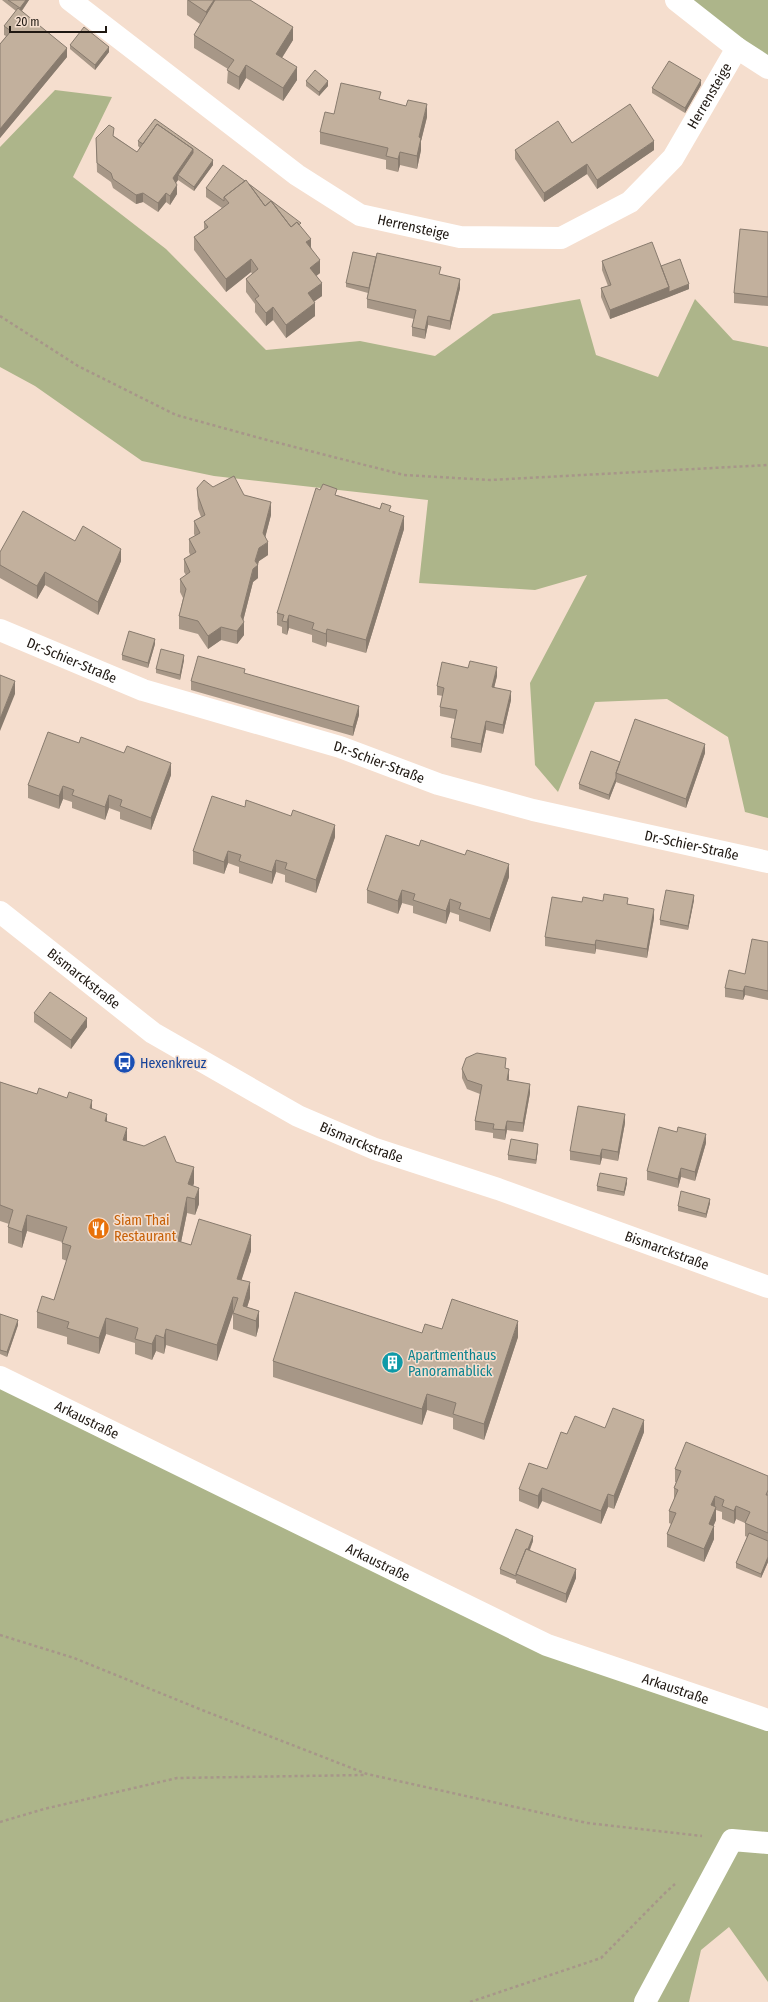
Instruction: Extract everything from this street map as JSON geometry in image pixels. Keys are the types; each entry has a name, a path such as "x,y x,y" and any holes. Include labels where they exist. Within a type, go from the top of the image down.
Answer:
{"street":[{"name":"Herrensteige","path":"70,0 297,175 360,215 460,237 561,238 630,202 673,158 737,48"},
{"path":"676,0 737,48 768,68"},
{"name":"Dr.-Schier-Straße","path":"0,630 143,690 340,748 438,784 533,810 768,862"},
{"name":"Bismarckstraße","path":"0,912 153,1033 298,1116 376,1149 498,1189 768,1287"},
{"name":"Arkaustraße","path":"0,1377 547,1645 768,1720"},
{"path":"645,2002 732,1840 768,1843"}],"path":[{"path":"0,316 78,366 176,415 404,476 490,480 768,465"},
{"path":"0,1635 74,1658 207,1712 367,1774 587,1823 732,1840"},
{"path":"0,1822 44,1809 177,1778 367,1774"},
{"path":"470,2002 601,1958 665,1893 677,1883"}],"green space":[{"path":"676,0 768,0 768,68"},
{"path":"55,90 112,97 73,177 166,249 266,350 360,341 435,356 493,314 580,299 596,355 658,377 695,299 733,340 768,347 768,818 745,812 728,737 667,699 595,702 558,792 535,765 530,683 587,575 535,590 419,583 428,500 214,476 142,461 35,386 0,367 0,147"},
{"path":"0,1377 547,1645 768,1720 768,1982 729,1927 701,1950 689,2002 0,2002"}],"building":[{"path":"8,0 26,0 20,8"},
{"path":"188,0 214,0 206,12"},
{"path":"215,0 250,0 293,27 276,54 297,67 283,88 246,65 239,77 227,70 234,60 194,35"},
{"path":"18,8 67,48 0,129 0,44 11,31 4,26"},
{"path":"84,27 109,47 95,65 70,45"},
{"path":"669,61 701,80 685,108 652,88"},
{"path":"315,70 328,81 319,92 306,81"},
{"path":"341,83 381,92 379,99 406,106 408,100 427,104 419,137 421,138 417,156 400,152 398,159 386,156 388,148 320,132 325,112 334,114"},
{"path":"630,104 654,141 597,180 587,164 544,193 515,150 558,121 572,143"},
{"path":"155,119 213,160 194,187 178,175 193,153 193,149 157,124 143,144 138,141"},
{"path":"157,124 193,149 173,178 177,185 170,196 166,193 158,203 143,193 136,195 113,179 111,173 97,163 96,138 109,125 114,128 113,136 137,152"},
{"path":"223,165 245,181 224,197 224,201 206,188"},
{"path":"246,180 265,206 271,201 291,227 297,222 311,239 306,242 320,260 310,268 322,283 308,293 315,303 286,325 273,307 266,313 255,299 259,296 246,279 258,269 251,259 226,279 194,237 208,227 204,222 229,203 224,197"},
{"path":"249,184 301,223 299,225 297,222 291,227 271,201 265,206"},
{"path":"740,229 768,232 768,297 734,293"},
{"path":"652,242 669,287 610,310 601,288 611,285 602,261"},
{"path":"353,252 376,257 369,288 346,283"},
{"path":"377,253 441,267 439,274 460,279 450,321 428,316 425,330 412,327 416,310 367,299"},
{"path":"680,259 689,284 669,292 669,287 661,266"},
{"path":"234,476 244,495 271,502 263,533 268,542 259,548 255,561 258,565 253,569 241,616 244,622 237,631 221,627 208,636 198,621 179,616 186,589 180,579 190,572 184,559 196,552 189,539 200,533 194,521 205,515 198,496 197,488 204,480 213,487"},
{"path":"323,484 337,489 335,495 380,509 382,503 391,506 389,511 404,516 366,640 327,629 326,634 312,629 314,623 289,615 287,622 282,621 284,615 277,613 316,488 320,490"},
{"path":"23,511 75,541 83,526 121,549 98,602 45,572 37,586 0,565 0,552"},
{"path":"129,631 155,639 148,663 122,655"},
{"path":"161,649 184,655 180,675 156,669"},
{"path":"198,656 245,669 244,673 359,706 353,727 191,681"},
{"path":"470,661 497,667 492,687 511,691 503,725 486,721 481,744 451,738 457,710 440,707 444,688 437,686 442,662 468,668"},
{"path":"0,675 15,681 0,719"},
{"path":"635,719 705,744 686,799 616,773"},
{"path":"48,732 79,743 81,737 124,753 127,746 171,763 151,818 120,806 122,800 109,795 105,807 72,795 74,790 63,786 59,796 28,785"},
{"path":"591,751 620,762 616,773 616,778 609,795 579,784"},
{"path":"212,796 245,807 246,800 291,816 293,810 335,825 316,880 285,869 287,863 276,860 272,872 239,861 241,855 228,851 224,862 193,851"},
{"path":"386,835 419,846 421,840 465,855 467,850 509,864 490,919 459,909 461,903 450,899 446,911 413,900 415,894 402,890 398,901 367,890"},
{"path":"666,890 694,895 688,926 660,920"},
{"path":"604,894 628,898 627,904 654,909 647,949 596,940 595,945 545,937 552,897 582,902 583,897 603,901"},
{"path":"752,939 768,942 768,991 745,986 743,991 725,988 729,970 745,974"},
{"path":"50,992 87,1018 71,1040 34,1013"},
{"path":"477,1053 506,1058 505,1068 509,1069 507,1080 530,1084 523,1123 507,1121 505,1130 493,1129 494,1124 475,1121 482,1085 467,1080 462,1069 466,1058"},
{"name":"Siam Thai Restaurant","path":"0,1082 37,1094 39,1088 67,1098 69,1092 92,1100 90,1108 107,1114 105,1121 127,1128 123,1140 144,1146 165,1136 176,1162 194,1167 188,1184 199,1188 195,1199 187,1197 178,1241 191,1245 199,1219 251,1235 237,1279 250,1282 243,1306 259,1311 256,1321 233,1313 238,1298 233,1297 217,1345 166,1329 164,1338 156,1335 152,1344 135,1339 138,1328 106,1318 99,1338 67,1328 69,1322 37,1312 42,1296 54,1300 71,1246 62,1243 67,1227 27,1215 22,1232 8,1227 13,1210 0,1205"},
{"path":"578,1106 625,1114 618,1152 602,1149 600,1156 570,1151"},
{"path":"659,1127 677,1132 678,1127 706,1134 695,1172 681,1168 678,1179 647,1171"},
{"path":"511,1139 538,1144 536,1160 508,1155"},
{"path":"600,1173 627,1178 624,1192 597,1186"},
{"path":"681,1191 710,1199 706,1214 678,1206"},
{"name":"Apartmenthaus Panoramablick","path":"295,1292 422,1333 425,1324 442,1329 452,1299 518,1321 484,1424 453,1414 456,1403 427,1394 422,1409 273,1361"},
{"path":"0,1314 18,1320 7,1352 0,1350"},
{"path":"613,1408 644,1420 614,1496 608,1494 601,1511 542,1488 538,1496 519,1489 529,1463 547,1469 561,1432 567,1434 575,1416 605,1428"},
{"path":"686,1442 768,1476 768,1490 766,1495 768,1495 768,1533 745,1523 750,1512 736,1506 734,1511 722,1506 724,1500 715,1496 711,1505 716,1507 709,1524 714,1526 704,1549 667,1534 676,1513 669,1511 678,1490 674,1488 681,1471 675,1469"},
{"path":"516,1529 533,1536 528,1549 526,1549 516,1576 500,1569"},
{"path":"749,1533 768,1541 768,1557 761,1574 736,1563"},
{"path":"526,1549 576,1569 566,1594 516,1574"}],"place":[{"name":"Hexenkreuz","path":"125,1063"},
{"name":"Siam Thai Restaurant","path":"98,1228"},
{"name":"Apartmenthaus Panoramablick","path":"393,1363"}]}
